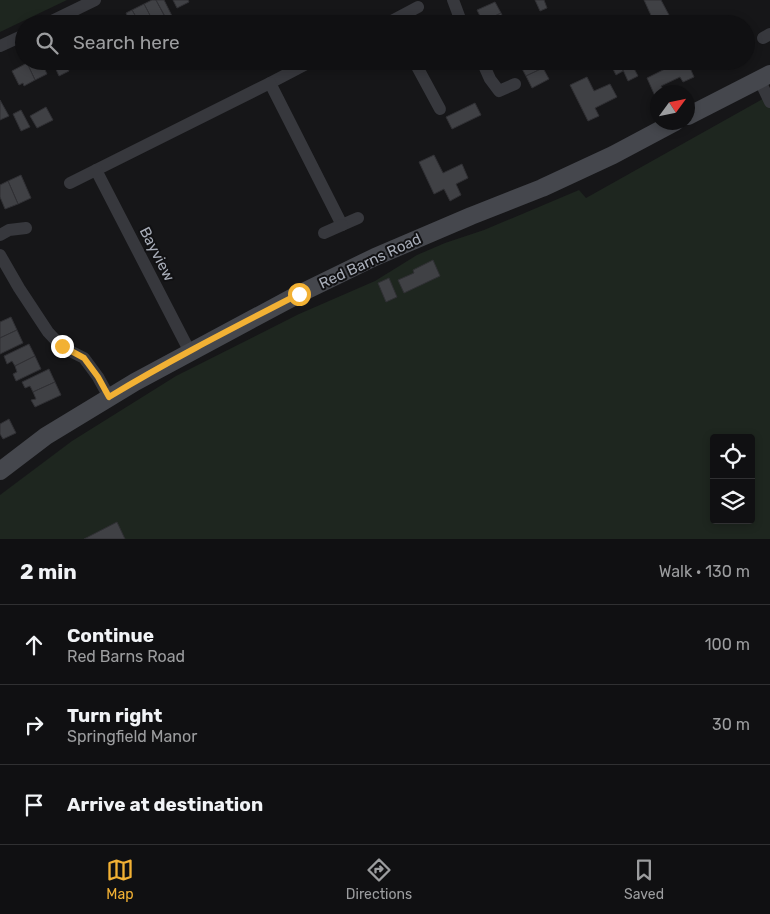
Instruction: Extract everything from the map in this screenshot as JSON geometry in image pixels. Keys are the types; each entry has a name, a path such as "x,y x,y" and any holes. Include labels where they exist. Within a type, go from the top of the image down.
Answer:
{"street":[{"path":"64,15 95,0"},
{"path":"453,0 459,15"},
{"path":"404,15 418,7"},
{"path":"0,46 15,38"},
{"path":"70,182 295,70"},
{"path":"419,70 440,109"},
{"path":"486,70 499,91 515,84"},
{"path":"695,112 764,76 770,102"},
{"path":"270,83 342,225"},
{"name":"Red Barns Road","path":"0,471 46,436 109,397 299,294 375,257 542,188 613,155 661,130"},
{"name":"Bayview","path":"96,170 190,352"},
{"path":"324,233 358,218"},
{"path":"0,235 9,230 26,228"},
{"path":"0,255 48,332 62,346 84,358 98,377 109,397"}],"shaded area":[{"path":"0,0 67,0 36,15 15,15 15,25 0,32"},
{"path":"770,95 770,539 0,539 0,495 72,441 176,376 299,314 375,281 417,255 484,230 579,190 586,198"}],"building":[{"path":"156,0 164,15 150,15 144,4"},
{"path":"156,0 164,0 172,15 164,15"},
{"path":"173,0 188,0 189,2 177,8"},
{"path":"535,0 544,0 547,8 540,11"},
{"path":"644,0 661,0 669,15 651,15"},
{"path":"495,2 501,13 497,15 480,15 477,10"},
{"path":"144,4 150,15 135,15 132,10"},
{"path":"132,10 135,15 127,15 126,13"},
{"path":"30,70 45,70 47,74 35,80"},
{"path":"30,70 35,80 24,86 23,83 19,85 12,71"},
{"path":"56,70 69,71 59,76"},
{"path":"523,70 539,70 526,76"},
{"path":"539,70 544,70 549,79 532,88 526,76"},
{"path":"614,70 623,70 623,71 616,75"},
{"path":"623,70 635,70 638,76 628,81"},
{"path":"663,70 691,70 694,77 683,82 680,77 663,85 650,85 647,78"},
{"path":"587,77 594,91 610,84 617,97 595,108 599,116 588,121 570,85"},
{"path":"0,100 9,116 0,120"},
{"path":"475,103 481,115 452,129 446,117"},
{"path":"46,107 53,120 37,128 30,116"},
{"path":"21,110 30,127 21,131 13,114"},
{"path":"434,155 443,173 462,164 468,178 456,184 461,195 450,201 444,189 434,194 419,162"},
{"path":"21,175 31,198 18,204 8,181"},
{"path":"8,181 18,204 5,209 0,197 0,185"},
{"path":"433,260 440,276 404,293 398,280 414,273 413,270"},
{"path":"389,278 397,297 386,302 378,283"},
{"path":"11,317 17,330 0,338 0,322"},
{"path":"17,330 23,343 0,354 0,338"},
{"path":"29,344 35,356 15,366 12,361 7,364 4,356"},
{"path":"35,356 41,369 16,381 13,374 17,372 15,366"},
{"path":"49,369 55,382 33,392 30,386 25,388 22,382"},
{"path":"55,382 61,395 35,407 31,400 36,399 33,392"},
{"path":"9,419 16,433 3,439 0,434 0,424"},
{"path":"117,522 125,539 84,539"}],"route":[{"path":"62,346 84,358 94,370 109,397 299,294"}]}
